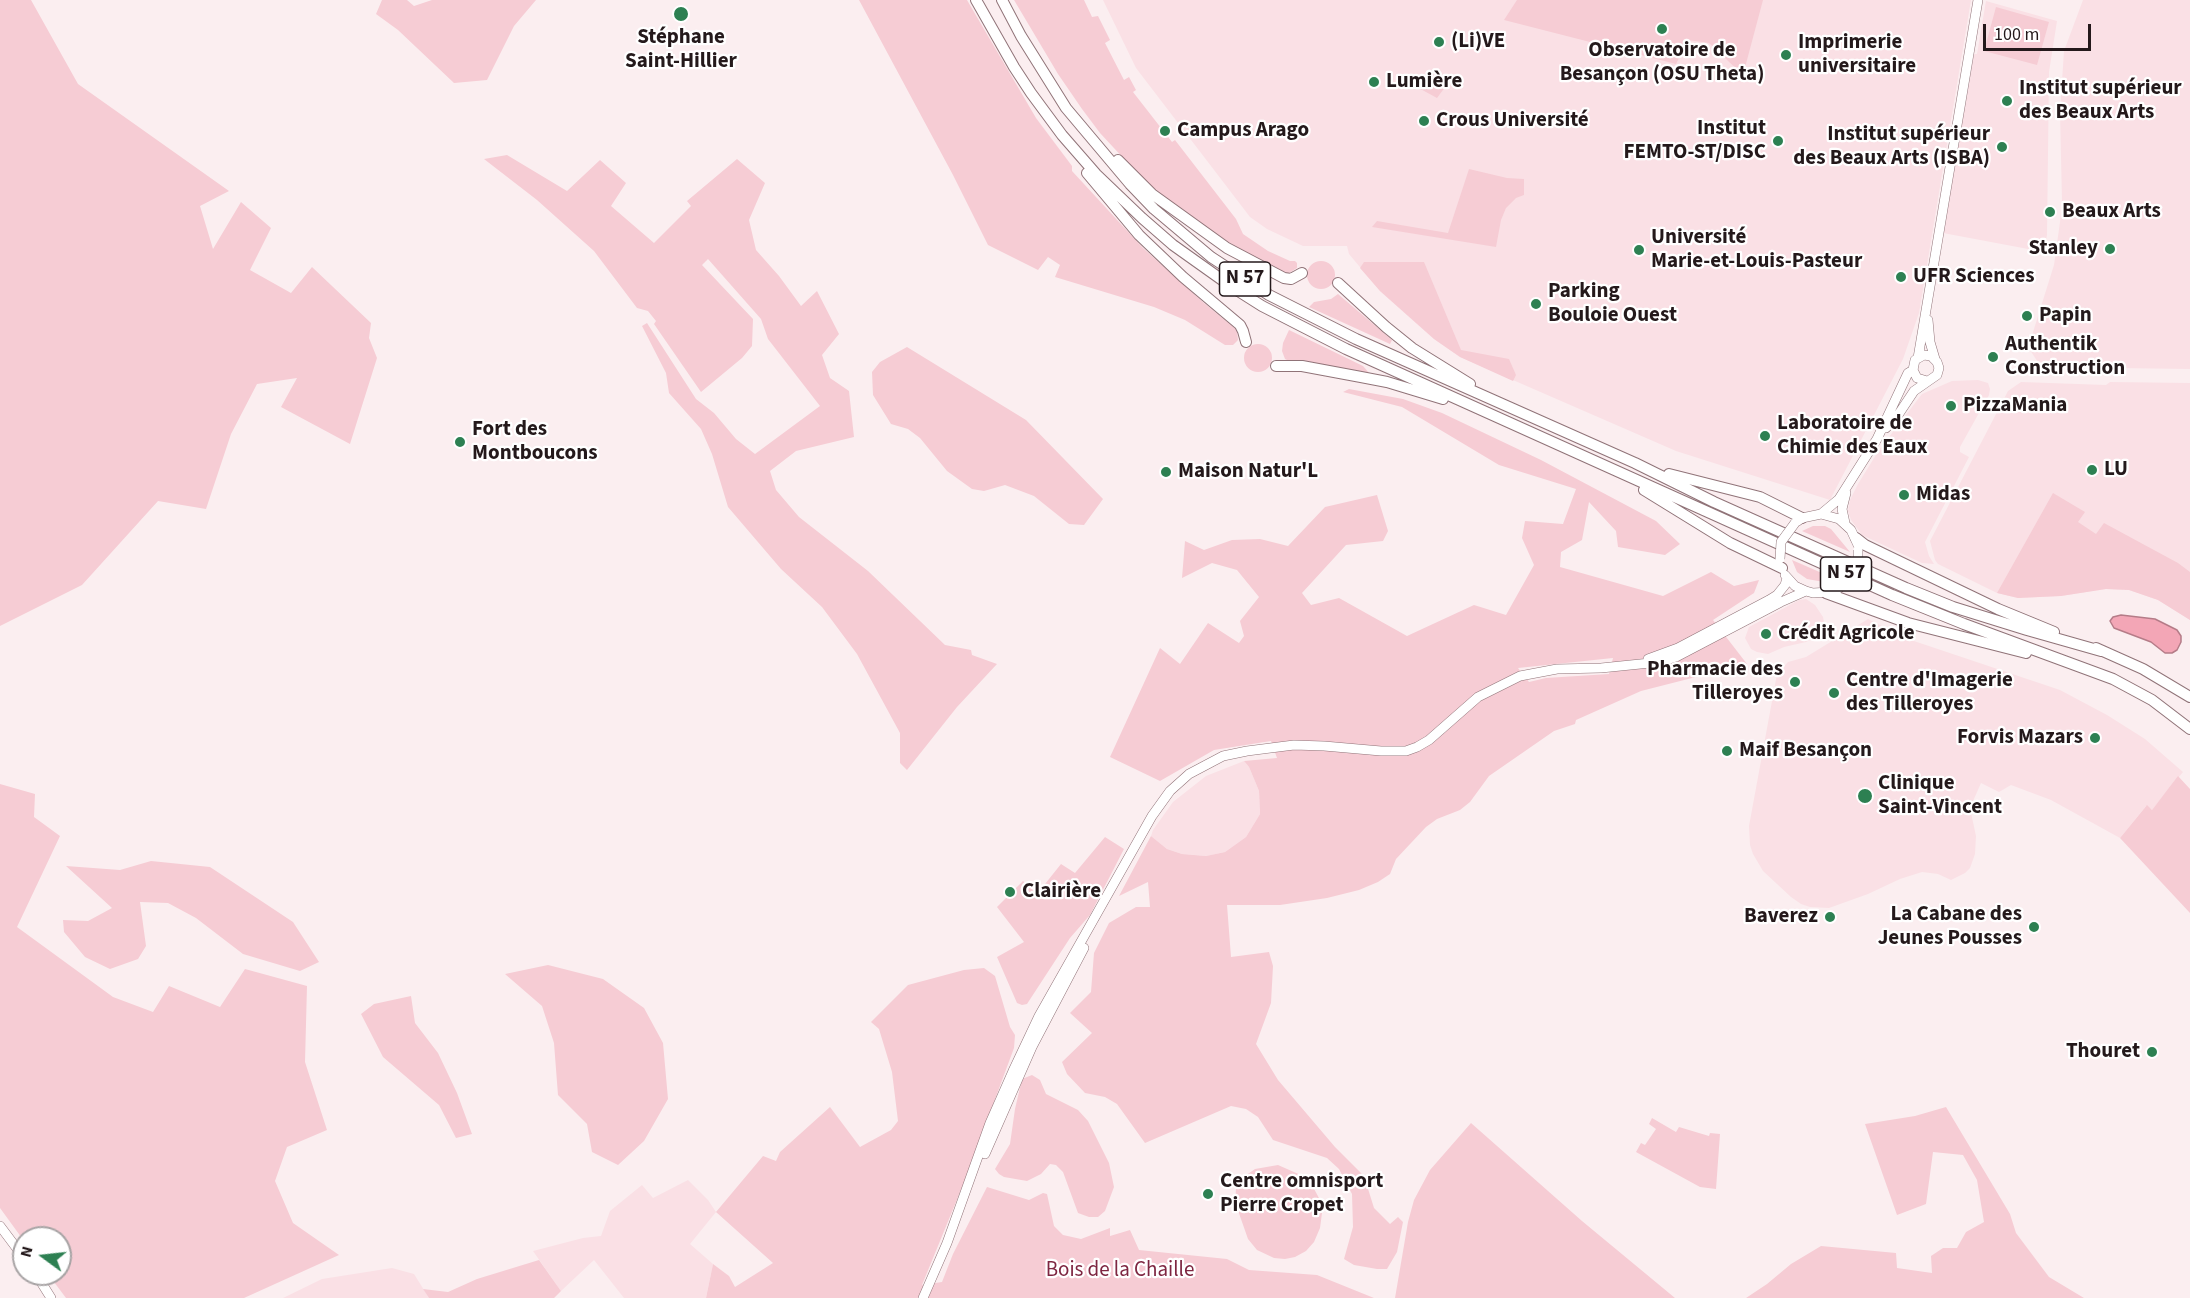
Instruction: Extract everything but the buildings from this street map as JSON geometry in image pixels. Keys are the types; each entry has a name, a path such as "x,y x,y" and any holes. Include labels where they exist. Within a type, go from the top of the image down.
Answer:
{"highway":[{"name":"N 57","path":"976,0 1014,67 1062,135 1096,174 1142,218 1232,287 1299,326 1608,468 1921,607 2088,668 2139,693 2190,729"},
{"name":"N 57","path":"1002,0 1066,108 1130,184 1154,209 1211,257 1269,295 1309,316 1714,502 1953,607 2101,651 2156,675 2190,697"},
{"path":"1037,62 1108,150 1152,194 1227,248 1276,275 1291,279 1302,273"},
{"path":"1062,135 1068,150 1138,236 1240,325 1246,342"},
{"path":"1338,283 1412,348 1517,412"},
{"path":"1276,366 1302,366 1387,382 1481,411"},
{"path":"1635,464 1691,481 1749,493 1798,520"},
{"path":"1608,468 1730,543 1783,568"},
{"path":"1857,544 1865,545 1998,609 2101,651"},
{"path":"1826,593 1908,622 2088,668"}],"main road":[{"path":"1927,381 1917,378 1913,370 1918,358 1978,0"},
{"path":"1877,439 1898,415 1914,391 1938,373 1939,366 1928,332 1927,302"},
{"path":"1918,358 1927,355 1935,359"},
{"path":"1635,665 1678,648 1777,595 1785,585 1781,542 1798,520 1821,514 1839,499 1877,439 1908,373 1913,370"},
{"path":"1783,568 1795,586 1806,591 1826,593 1838,589 1854,573 1859,557 1857,544 1845,523 1842,509 1849,484"},
{"path":"1821,514 1845,523"},
{"path":"947,1243 990,1123 1028,1039 1061,974 1152,816 1170,791 1189,774 1223,756 1294,745 1381,752 1406,751 1429,740 1478,698 1520,676 1557,669 1660,662 1676,657 1806,591"},
{"path":"923,1298 1032,1047 1117,886 1121,873"},
{"path":"0,1226 12,1242"}],"shaded area":[{"name":"Université Marie-et-Louis-Pasteur","path":"1103,0 1971,0 1919,313 1903,359 1830,500 1676,451 1460,357 1434,339 1380,291 1349,254 1347,246 1303,246 1267,229 1250,217 1136,68"},
{"path":"2083,0 2190,0 2190,369 2041,367 2030,350 2029,345 2054,265 2060,222 2062,202 2060,112 2064,51"},
{"name":"Institut supérieur des Beaux Arts","path":"1986,1 2057,21 2049,72 2047,235 2044,252 1943,233 1974,54 1977,54"},
{"path":"1978,380 1988,383 1989,395 1960,447 1960,452 1969,457 1925,542 1934,564 1922,563 1862,535 1851,520 1848,511 1850,500 1879,450 1922,394 1952,381"},
{"path":"2021,382 2106,385 2110,382 2190,383 2190,620 2158,600 2129,590 2106,589 2061,596 2018,598 1997,593 1938,564 1935,560 1930,541 2008,391"},
{"path":"1806,599 1815,605 1823,617 1825,627 1822,634 1806,642 1784,647 1768,654 1751,649 1745,638 1749,627 1799,600"},
{"path":"2121,615 2155,619 2177,630 2181,636 2181,642 2177,650 2165,653 2151,642 2114,628 2110,621 2113,617"},
{"path":"1868,619 1905,638 2060,690 2107,715 2145,739 2183,772 2152,810 2146,806 2120,838 2051,800 2011,785 1999,792 1981,783 1970,808 1976,836 1975,854 1970,868 1965,873 1951,880 1938,874 1922,872 1829,908 1801,904 1763,871 1750,845 1749,826 1777,674 1788,662 1806,657"},
{"path":"1244,761 1259,791 1260,814 1246,837 1225,852 1206,856 1182,854 1167,849 1151,836 1173,802 1206,776"},
{"path":"688,1180 708,1200 716,1212 690,1244 713,1264 706,1298 624,1298 594,1260 561,1291 533,1251 583,1238 601,1236 610,1211 642,1185 653,1198"},
{"path":"392,1268 414,1274 429,1298 283,1298 322,1279"}],"green space":[{"path":"0,0 31,0 78,84 229,191 200,206 213,249 241,202 271,228 250,270 291,293 312,267 371,323 369,338 377,358 350,444 281,407 297,378 257,384 231,434 206,509 158,501 82,585 0,626"},
{"path":"382,0 407,0 414,6 432,0 536,0 514,26 487,80 454,83 398,30 376,14"},
{"path":"859,0 967,0 1036,118 1072,166 1072,171 1143,248 1237,330 1238,340 1233,345 1225,345 1185,320 1154,307 1055,277 1060,265 1048,257 1038,270 988,245"},
{"path":"1014,0 1084,0 1092,17 1098,16 1110,40 1105,43 1124,80 1129,77 1136,90 1133,92 1172,142 1175,140 1236,219 1243,234 1268,251 1295,261 1297,268 1284,273 1238,248 1202,225 1139,175 1100,133 1082,109 1058,74"},
{"name":"Observatoire de Besançon (OSU Theta)","path":"1517,0 1763,0 1743,75 1709,43 1688,40 1676,64 1504,20"},
{"path":"1996,7 2049,22 2037,65 1984,51"},
{"path":"1416,74 1451,79 1437,98 1415,86"},
{"path":"507,155 567,191 600,160 626,183 611,206 654,243 691,206 687,201 737,159 765,183 749,220 756,250 801,306 817,291 839,334 822,355 830,378 849,391 854,437 796,451 770,471 776,490 799,517 868,571 945,645 971,650 972,655 997,664 957,707 907,770 900,763 900,733 857,654 822,607 781,569 728,507 712,454 701,429 669,393 666,373 642,326 647,323 696,399 714,413 736,439 755,454 820,406 768,339 761,319 708,259 702,265 753,319 752,346 742,358 701,392 654,324 656,321 648,311 637,308 594,251 537,200 484,159"},
{"path":"1469,169 1507,178 1524,179 1524,195 1516,198 1506,208 1501,220 1496,247 1372,227 1377,221 1448,233"},
{"path":"1321,261 1331,265 1335,275 1331,285 1321,289 1311,285 1307,275 1311,265"},
{"path":"1364,262 1424,262 1461,350 1509,359 1516,375 1513,381 1460,357 1434,339 1380,291 1360,268"},
{"path":"1338,294 1392,340 1390,344 1309,307 1314,302 1331,299"},
{"path":"1289,330 1363,366 1370,374 1285,359 1282,351 1283,343"},
{"path":"1258,344 1268,348 1272,358 1268,368 1258,372 1248,368 1244,358 1248,348"},
{"path":"907,347 1026,420 1103,499 1084,525 1069,524 1034,496 1005,485 984,491 972,489 947,471 920,438 908,429 891,424 873,395 872,372 880,362"},
{"path":"1349,389 1403,399 1442,413 1541,460 1656,521 1680,544 1665,555 1618,547 1616,531 1589,502 1582,540 1561,552 1560,567 1663,596 1711,572 1734,586 1759,580 1754,593 1713,620 1747,664 1641,691 1576,720 1575,724 1554,731 1489,776 1470,802 1460,810 1437,819 1426,827 1396,859 1390,874 1378,882 1359,890 1327,898 1280,905 1227,905 1231,957 1269,952 1273,966 1271,1003 1256,1044 1278,1080 1335,1147 1364,1176 1374,1208 1390,1224 1398,1217 1403,1222 1397,1252 1387,1269 1354,1265 1344,1259 1353,1227 1352,1194 1339,1169 1327,1158 1273,1140 1258,1117 1246,1109 1231,1106 1145,1143 1117,1104 1105,1097 1085,1093 1067,1074 1062,1062 1092,1033 1070,1013 1091,992 1094,953 1109,923 1136,907 1150,907 1148,882 1119,896 1151,836 1167,849 1182,854 1206,856 1225,852 1246,837 1260,814 1259,791 1244,761 1277,758 1271,741 1214,750 1160,781 1110,757 1160,648 1180,664 1208,623 1239,643 1244,636 1240,621 1259,597 1237,570 1212,563 1182,578 1185,541 1204,550 1232,540 1260,539 1288,546 1325,507 1377,495 1388,531 1383,541 1346,545 1302,593 1311,605 1339,598 1407,636 1474,605 1506,615 1534,565 1522,538 1525,521 1563,524 1576,489 1499,465 1402,407 1343,392","holes":["1613,658 1609,674 1546,678 1529,682 1518,668"]},
{"path":"2053,493 2085,512 2078,522 2096,534 2104,523 2178,563 2190,572 2190,620 2158,600 2129,590 2106,589 2061,596 2018,598 1997,593"},
{"path":"1813,526 1825,526 1831,529 1850,552 1802,531"},
{"path":"1792,560 1838,580 1824,582 1807,579 1797,572"},
{"path":"2178,776 2190,789 2190,913 2120,838 2147,805 2152,810"},
{"path":"0,784 35,794 34,817 60,836 17,927 113,997 153,1012 169,986 220,1007 245,969 307,986 305,1062 327,1130 287,1147 275,1181 293,1223 339,1255 244,1298 66,1298 57,1286 72,1286 72,1226 13,1226 0,1208"},
{"path":"1105,837 1124,849 1090,915 1070,938 1027,1004 1017,1003 997,957 1024,942 997,907 1023,881 1037,894 1061,864 1075,873"},
{"path":"151,861 210,867 293,922 319,962 300,971 243,954 196,918 168,903 140,902 146,946 138,959 110,969 85,957 64,932 63,920 88,921 112,908 66,866 120,870"},
{"path":"548,965 603,979 644,1008 663,1043 668,1099 644,1141 618,1165 592,1152 587,1124 558,1095 554,1043 542,1006 505,974"},
{"name":"Bois de la Chaille","path":"984,968 995,976 1010,1027 1015,1035 1014,1048 967,1175 922,1285 942,1282 953,1254 987,1187 1029,1200 1043,1193 1047,1194 1054,1226 1063,1235 1081,1239 1110,1228 1110,1236 1130,1230 1139,1250 1227,1259 1249,1270 1317,1275 1374,1298 706,1298 713,1264 729,1276 735,1287 773,1263 716,1212 763,1156 776,1161 780,1152 830,1107 860,1147 891,1130 898,1121 892,1072 879,1029 871,1022 908,985 964,970"},
{"path":"411,996 415,1023 438,1053 457,1093 472,1134 456,1138 439,1105 383,1057 361,1014 374,1004"},
{"path":"1032,1075 1040,1080 1046,1094 1078,1110 1088,1121 1109,1163 1114,1187 1105,1211 1098,1217 1078,1213 1063,1172 1056,1165 1050,1164 1041,1174 1027,1181 1004,1177 995,1169 1010,1144 1022,1079"},
{"path":"1946,1107 2010,1214 2016,1233 2049,1277 2084,1298 1746,1298 1791,1264 1821,1246 1896,1253 1897,1268 1932,1273 1931,1256 1943,1248 1957,1248 1966,1232 1984,1222 1977,1180 1963,1155 1933,1152 1926,1204 1897,1215 1865,1124 1915,1116"},
{"path":"1652,1118 1676,1132 1679,1127 1709,1136 1710,1133 1720,1134 1716,1189 1700,1187 1636,1152 1641,1143 1645,1145 1656,1129 1649,1124"},
{"path":"1471,1123 1582,1221 1675,1298 1395,1298 1414,1200 1430,1170"},
{"path":"1278,1165 1303,1176 1312,1185 1320,1200 1322,1213 1320,1228 1314,1242 1306,1251 1285,1259 1274,1258 1257,1250 1248,1239 1235,1202 1236,1189 1242,1178 1255,1169"},
{"path":"539,1260 561,1291 554,1298 429,1298 423,1289 448,1292 477,1279"}],"place":[{"name":"Stéphane Saint-Hillier","path":"681,14"},
{"name":"Observatoire de Besançon (OSU Theta)","path":"1662,29"},
{"name":"(Li)VE","path":"1439,42"},
{"name":"Imprimerie universitaire","path":"1786,55"},
{"name":"Lumière","path":"1374,82"},
{"name":"Institut supérieur des Beaux Arts","path":"2007,101"},
{"name":"Crous Université","path":"1424,121"},
{"name":"Campus Arago","path":"1165,131"},
{"name":"Institut FEMTO-ST/DISC","path":"1778,141"},
{"name":"Institut supérieur des Beaux Arts (ISBA)","path":"2002,147"},
{"name":"Beaux Arts","path":"2050,212"},
{"name":"Stanley","path":"2110,249"},
{"name":"Université Marie-et-Louis-Pasteur","path":"1639,250"},
{"name":"UFR Sciences","path":"1901,277"},
{"name":"Parking Bouloie Ouest","path":"1536,304"},
{"name":"Papin","path":"2027,316"},
{"name":"Authentik Construction","path":"1993,357"},
{"name":"PizzaMania","path":"1951,406"},
{"name":"Laboratoire de Chimie des Eaux","path":"1765,436"},
{"name":"Fort des Montboucons","path":"460,442"},
{"name":"LU","path":"2092,470"},
{"name":"Maison Natur'L","path":"1166,472"},
{"name":"Midas","path":"1904,495"},
{"name":"Crédit Agricole","path":"1766,634"},
{"name":"Pharmacie des Tilleroyes","path":"1795,682"},
{"name":"Centre d'Imagerie des Tilleroyes","path":"1834,693"},
{"name":"Forvis Mazars","path":"2095,738"},
{"name":"Maif Besançon","path":"1727,751"},
{"name":"Clinique Saint-Vincent","path":"1865,796"},
{"name":"Clairière","path":"1010,892"},
{"name":"Baverez","path":"1830,917"},
{"name":"La Cabane des Jeunes Pousses","path":"2034,927"},
{"name":"Thouret","path":"2152,1052"},
{"name":"Centre omnisport Pierre Cropet","path":"1208,1194"}]}
